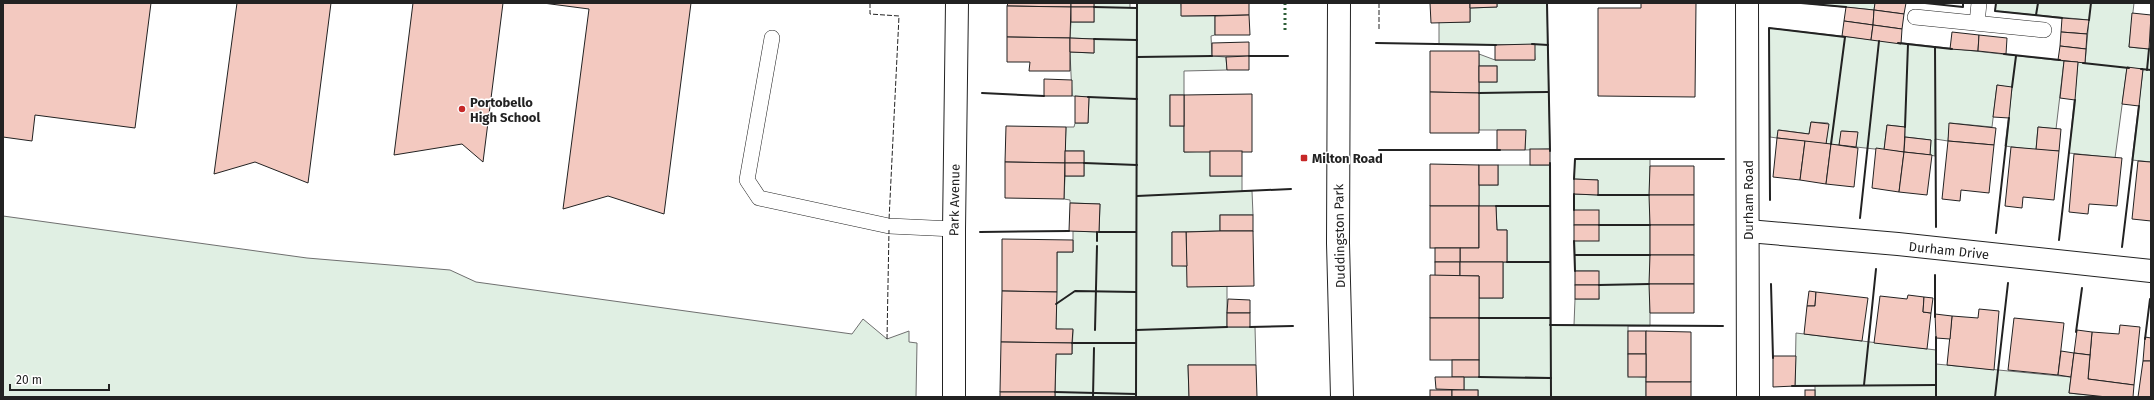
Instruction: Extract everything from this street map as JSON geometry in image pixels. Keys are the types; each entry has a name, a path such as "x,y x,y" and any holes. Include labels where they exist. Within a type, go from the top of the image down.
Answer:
{"street":[{"name":"Park Avenue","path":"954,397 954,229 957,3"},
{"name":"Duddingston Park","path":"1339,3 1338,243 1342,397"},
{"name":"Durham Road","path":"1747,3 1748,397"},
{"name":"Durham Drive","path":"1748,230 1898,244 2151,271"}],"lane":[{"path":"1977,23 1979,3"},
{"path":"1914,17 2044,30"},
{"path":"772,38 747,180 759,198 889,226 954,229"}],"green space":[{"path":"1094,3 1130,3 1130,8 1137,8 1137,3 1181,3 1182,16 1215,16 1215,35 1211,36 1212,56 1226,57 1227,70 1184,71 1184,95 1170,95 1170,126 1184,126 1184,152 1210,151 1210,176 1242,176 1242,191 1252,191 1253,215 1220,215 1220,231 1172,232 1172,265 1187,266 1227,286 1227,327 1255,327 1256,365 1188,365 1189,397 1055,397 1056,354 1072,354 1073,330 1056,329 1057,252 1073,252 1073,231 1099,232 1100,204 1070,203 1070,200 1064,199 1065,176 1084,176 1084,151 1065,151 1066,127 1074,127 1075,123 1088,123 1089,97 1072,96 1070,52 1094,53 1094,39 1070,38 1071,22 1094,22"},
{"path":"1497,3 1547,3 1550,149 1525,150 1525,130 1479,130 1479,82 1497,82 1497,66 1479,66 1479,54 1495,60 1535,60 1534,45 1439,44 1439,22 1470,22 1470,8 1497,7"},
{"path":"1802,3 1875,3 1874,10"},
{"path":"1996,3 2134,3 2129,47 2149,49 2151,42 2151,162 2132,160 2143,69 2127,68 2115,158 2069,153 2078,62 2085,63 2089,20 1995,11"},
{"path":"1769,28 2064,61 2056,129 2038,127 2036,150 2005,146 2012,88 1997,85 1992,127 1950,123 1948,141 1935,139 1935,156 1930,155 1931,140 1905,137 1905,127 1887,125 1884,150 1856,147 1857,132 1842,131 1839,145 1826,144 1828,123 1811,122 1809,134 1779,130 1777,138 1770,137"},
{"path":"1575,159 1650,159 1650,326 1628,326 1628,376 1646,377 1646,397 1478,397 1478,390 1464,390 1464,377 1479,377 1479,298 1503,298 1503,262 1507,262 1507,230 1497,230 1496,206 1479,206 1479,185 1498,185 1498,165 1550,165 1550,325 1574,325 1575,299 1599,299 1598,271 1575,271 1574,194 1598,195 1598,180 1574,179"},
{"path":"3,216 307,258 450,270 476,282 852,334 863,319 887,339 909,331 909,342 917,343 916,397 3,397"},
{"path":"1796,333 1936,350 1936,364 2071,377 2069,393 2107,397 1815,397 1815,386 1795,386"}],"building":[{"path":"3,3 151,3 135,128 35,115 32,141 3,137"},
{"path":"237,3 331,3 308,183 255,162 214,174"},
{"path":"413,3 503,3 483,162 462,144 394,155"},
{"path":"543,3 691,3 664,214 608,196 563,209 589,9"},
{"path":"1008,3 1071,3 1071,7 1007,6"},
{"path":"1071,3 1094,3 1094,7 1071,7"},
{"path":"1181,3 1249,3 1249,15 1181,16"},
{"path":"1430,3 1470,3 1470,22 1431,23"},
{"path":"1470,3 1497,3 1497,7 1470,8"},
{"path":"1641,3 1696,3 1695,97 1598,96 1598,8 1641,8"},
{"path":"1875,3 1906,3 1904,14 1874,10"},
{"path":"1007,6 1071,7 1070,38 1007,37"},
{"path":"1071,7 1094,7 1094,22 1071,22"},
{"path":"1846,7 1874,10 1873,25 1844,21"},
{"path":"1874,10 1904,14 1902,29 1873,25"},
{"path":"2132,13 2151,15 2149,49 2129,47"},
{"path":"1249,15 1250,35 1215,35 1215,16"},
{"path":"2062,18 2089,20 2087,34 2061,32"},
{"path":"1844,21 1873,25 1871,40 1842,36"},
{"path":"1873,25 1902,29 1901,44 1871,40"},
{"path":"1952,32 1979,35 1978,51 1950,49"},
{"path":"2061,32 2087,34 2086,49 2060,46"},
{"path":"1979,35 2007,38 2006,54 1978,51"},
{"path":"1007,37 1070,38 1070,71 1029,71 1030,62 1007,62"},
{"path":"1070,38 1094,39 1094,53 1070,52"},
{"path":"1249,42 1249,56 1212,56 1212,43"},
{"path":"1535,44 1535,60 1495,60 1495,45"},
{"path":"2060,46 2086,49 2085,63 2058,60"},
{"path":"1430,51 1479,51 1479,93 1430,92"},
{"path":"1249,56 1249,70 1227,70 1226,57"},
{"path":"2064,61 2078,62 2075,100 2060,98"},
{"path":"1479,66 1497,66 1497,82 1479,82"},
{"path":"2127,67 2143,69 2139,106 2122,104"},
{"path":"1044,79 1072,80 1072,96 1044,96"},
{"path":"1997,85 2012,87 2009,118 1993,117"},
{"path":"1430,92 1479,93 1479,133 1430,133"},
{"path":"1252,94 1252,152 1184,152 1184,95"},
{"path":"1170,95 1184,95 1184,126 1170,126"},
{"path":"1075,96 1089,97 1088,123 1075,123"},
{"path":"1811,122 1829,124 1826,144 1777,138 1778,130 1809,134"},
{"path":"1949,123 1996,128 1994,145 1948,141"},
{"path":"1887,125 1905,127 1904,152 1884,150"},
{"path":"1006,126 1066,127 1065,163 1005,162"},
{"path":"2038,127 2061,129 2059,151 2036,150"},
{"path":"1497,130 1526,130 1525,150 1497,150"},
{"path":"1841,131 1858,132 1856,147 1839,145"},
{"path":"1905,137 1931,140 1930,155 1904,152"},
{"path":"1777,138 1805,141 1800,180 1773,177"},
{"path":"1805,141 1831,144 1826,184 1800,180"},
{"path":"1948,141 1994,145 1989,193 1961,190 1960,201 1942,199"},
{"path":"1831,144 1858,148 1854,187 1826,184"},
{"path":"2011,147 2059,151 2054,200 2023,197 2022,208 2005,206"},
{"path":"1876,148 1904,152 1899,192 1872,188"},
{"path":"1530,149 1550,149 1550,165 1530,165"},
{"path":"1065,151 1084,151 1084,163 1065,163"},
{"path":"1210,151 1242,151 1242,176 1210,176"},
{"path":"1904,152 1932,155 1927,195 1899,192"},
{"path":"2074,154 2122,158 2117,206 2089,204 2088,214 2069,212"},
{"path":"2138,161 2151,162 2151,221 2132,219"},
{"path":"1005,162 1065,163 1064,199 1005,198"},
{"path":"1065,163 1084,163 1084,176 1065,176"},
{"path":"1430,164 1479,165 1479,206 1430,206"},
{"path":"1479,165 1498,165 1498,185 1479,185"},
{"path":"1650,166 1694,166 1694,195 1649,195"},
{"path":"1574,179 1598,180 1598,195 1574,194"},
{"path":"1649,195 1694,195 1694,225 1650,225"},
{"path":"1070,203 1100,204 1099,232 1069,231"},
{"path":"1430,206 1479,206 1479,248 1430,248"},
{"path":"1479,206 1496,206 1497,230 1507,230 1507,262 1460,262 1460,248 1479,248"},
{"path":"1574,210 1599,210 1599,225 1574,225"},
{"path":"1220,215 1253,215 1253,231 1220,231"},
{"path":"1574,225 1599,225 1599,241 1574,241"},
{"path":"1650,225 1694,225 1694,255 1650,255"},
{"path":"1253,231 1254,286 1187,287 1186,232"},
{"path":"1172,232 1186,232 1187,266 1172,266"},
{"path":"1002,239 1073,240 1073,252 1057,252 1057,292 1002,291"},
{"path":"1435,248 1460,248 1460,262 1435,262"},
{"path":"1650,255 1694,255 1694,284 1649,284"},
{"path":"1435,262 1460,262 1460,276 1435,276"},
{"path":"1460,262 1503,262 1503,298 1479,298 1479,276 1460,276"},
{"path":"1575,271 1599,271 1599,285 1575,285"},
{"path":"1430,275 1479,276 1479,318 1430,318"},
{"path":"1649,284 1694,284 1694,313 1650,313"},
{"path":"1575,285 1599,285 1599,299 1575,299"},
{"path":"1002,291 1057,292 1056,329 1073,329 1072,343 1001,342"},
{"path":"1809,291 1816,292 1815,306 1807,306"},
{"path":"1816,292 1868,298 1862,341 1804,334 1807,306 1815,306"},
{"path":"1908,295 1924,297 1923,312 1931,313 1927,349 1874,343 1880,296 1907,299"},
{"path":"1924,297 1933,298 1931,313 1923,312"},
{"path":"1228,299 1250,300 1250,313 1227,313"},
{"path":"1979,309 1999,311 1994,370 1947,365 1952,316 1978,318"},
{"path":"1227,313 1250,313 1250,327 1227,327"},
{"path":"1935,314 1952,316 1950,339 1936,338"},
{"path":"1430,318 1479,318 1479,360 1430,360"},
{"path":"2014,318 2064,323 2058,375 2008,370"},
{"path":"2120,325 2140,327 2134,385 2088,379 2092,332 2119,334"},
{"path":"2077,330 2092,332 2090,355 2074,353"},
{"path":"1628,331 1646,331 1646,354 1628,354"},
{"path":"1646,331 1691,332 1691,382 1646,382"},
{"path":"2145,337 2151,338 2151,361 2143,361"},
{"path":"1001,342 1072,343 1072,354 1056,354 1055,392 1000,392"},
{"path":"2061,351 2074,353 2071,377 2058,375"},
{"path":"2074,353 2090,355 2088,379 2134,385 2133,397 2107,397 2069,393"},
{"path":"1628,354 1646,354 1646,377 1628,377"},
{"path":"1773,356 1796,356 1795,386 1773,387"},
{"path":"1452,360 1479,360 1479,377 1452,377"},
{"path":"2143,361 2151,361 2151,397 2138,397"},
{"path":"1188,365 1256,365 1257,397 1189,397"},
{"path":"1435,377 1464,377 1464,390 1436,389"},
{"path":"1646,382 1691,382 1691,397 1646,397"},
{"path":"1430,390 1452,390 1452,397 1430,397"},
{"path":"1452,390 1478,390 1478,397 1452,397"},
{"path":"1805,390 1815,390 1815,397 1805,397"},
{"path":"1000,392 1055,392 1055,397 1000,397"}],"hedge":[{"path":"1285,3 1285,30"}],"fence":[{"path":"870,3 870,14 899,16 889,220"},
{"path":"1379,3 1379,30"},
{"path":"887,339 889,230"}],"wall":[{"path":"1136,397 1137,3"},
{"path":"1547,3 1550,151"},
{"path":"1801,3 1846,7"},
{"path":"1925,3 1963,7 1963,3"},
{"path":"1996,3 1995,11 2062,18"},
{"path":"2036,15 2038,3"},
{"path":"2089,20 2091,3"},
{"path":"1094,7 1137,8"},
{"path":"1770,200 1769,28 1845,37"},
{"path":"1831,144 1845,37"},
{"path":"1094,39 1137,40"},
{"path":"1860,218 1879,41"},
{"path":"1376,43 1496,45"},
{"path":"1898,43 1952,49"},
{"path":"1532,44 1548,45"},
{"path":"1905,127 1908,44"},
{"path":"1935,47 1936,227"},
{"path":"2147,70 2149,49"},
{"path":"2004,54 2060,60"},
{"path":"1137,57 1212,56"},
{"path":"1249,56 1288,56"},
{"path":"2012,87 2016,56"},
{"path":"2083,63 2129,68"},
{"path":"2141,69 2151,70"},
{"path":"1479,93 1548,92"},
{"path":"982,93 1044,96"},
{"path":"1088,97 1137,99"},
{"path":"2059,240 2075,100"},
{"path":"2122,247 2139,106"},
{"path":"1996,233 2009,118"},
{"path":"1379,150 1500,150"},
{"path":"1574,179 1575,159 1724,159"},
{"path":"1084,163 1137,165"},
{"path":"1550,163 1551,397"},
{"path":"1137,196 1291,189"},
{"path":"1574,194 1574,210"},
{"path":"1598,195 1649,195"},
{"path":"1496,206 1550,206"},
{"path":"1599,225 1650,225"},
{"path":"980,232 1069,231"},
{"path":"1097,232 1097,241"},
{"path":"1099,232 1136,232"},
{"path":"1574,241 1575,271"},
{"path":"1095,330 1097,246"},
{"path":"1575,255 1650,255"},
{"path":"1507,262 1550,262"},
{"path":"1864,385 1876,269"},
{"path":"1935,275 1935,317"},
{"path":"1995,397 2008,283"},
{"path":"1599,285 1649,284"},
{"path":"1771,284 1773,358"},
{"path":"2076,332 2082,288"},
{"path":"1056,304 1075,291 1136,292"},
{"path":"2145,339 2150,299"},
{"path":"1479,318 1550,318"},
{"path":"1550,325 1723,326"},
{"path":"1250,327 1293,326"},
{"path":"1136,330 1227,327"},
{"path":"1936,337 1936,397"},
{"path":"1072,343 1136,343"},
{"path":"1093,397 1094,348"},
{"path":"1479,377 1551,378"},
{"path":"1792,386 1936,385"},
{"path":"1055,392 1136,394"},
{"path":"1551,397 1572,397"}],"place":[{"name":"Portobello High School","path":"462,109"},
{"name":"Milton Road","path":"1304,158"}]}
